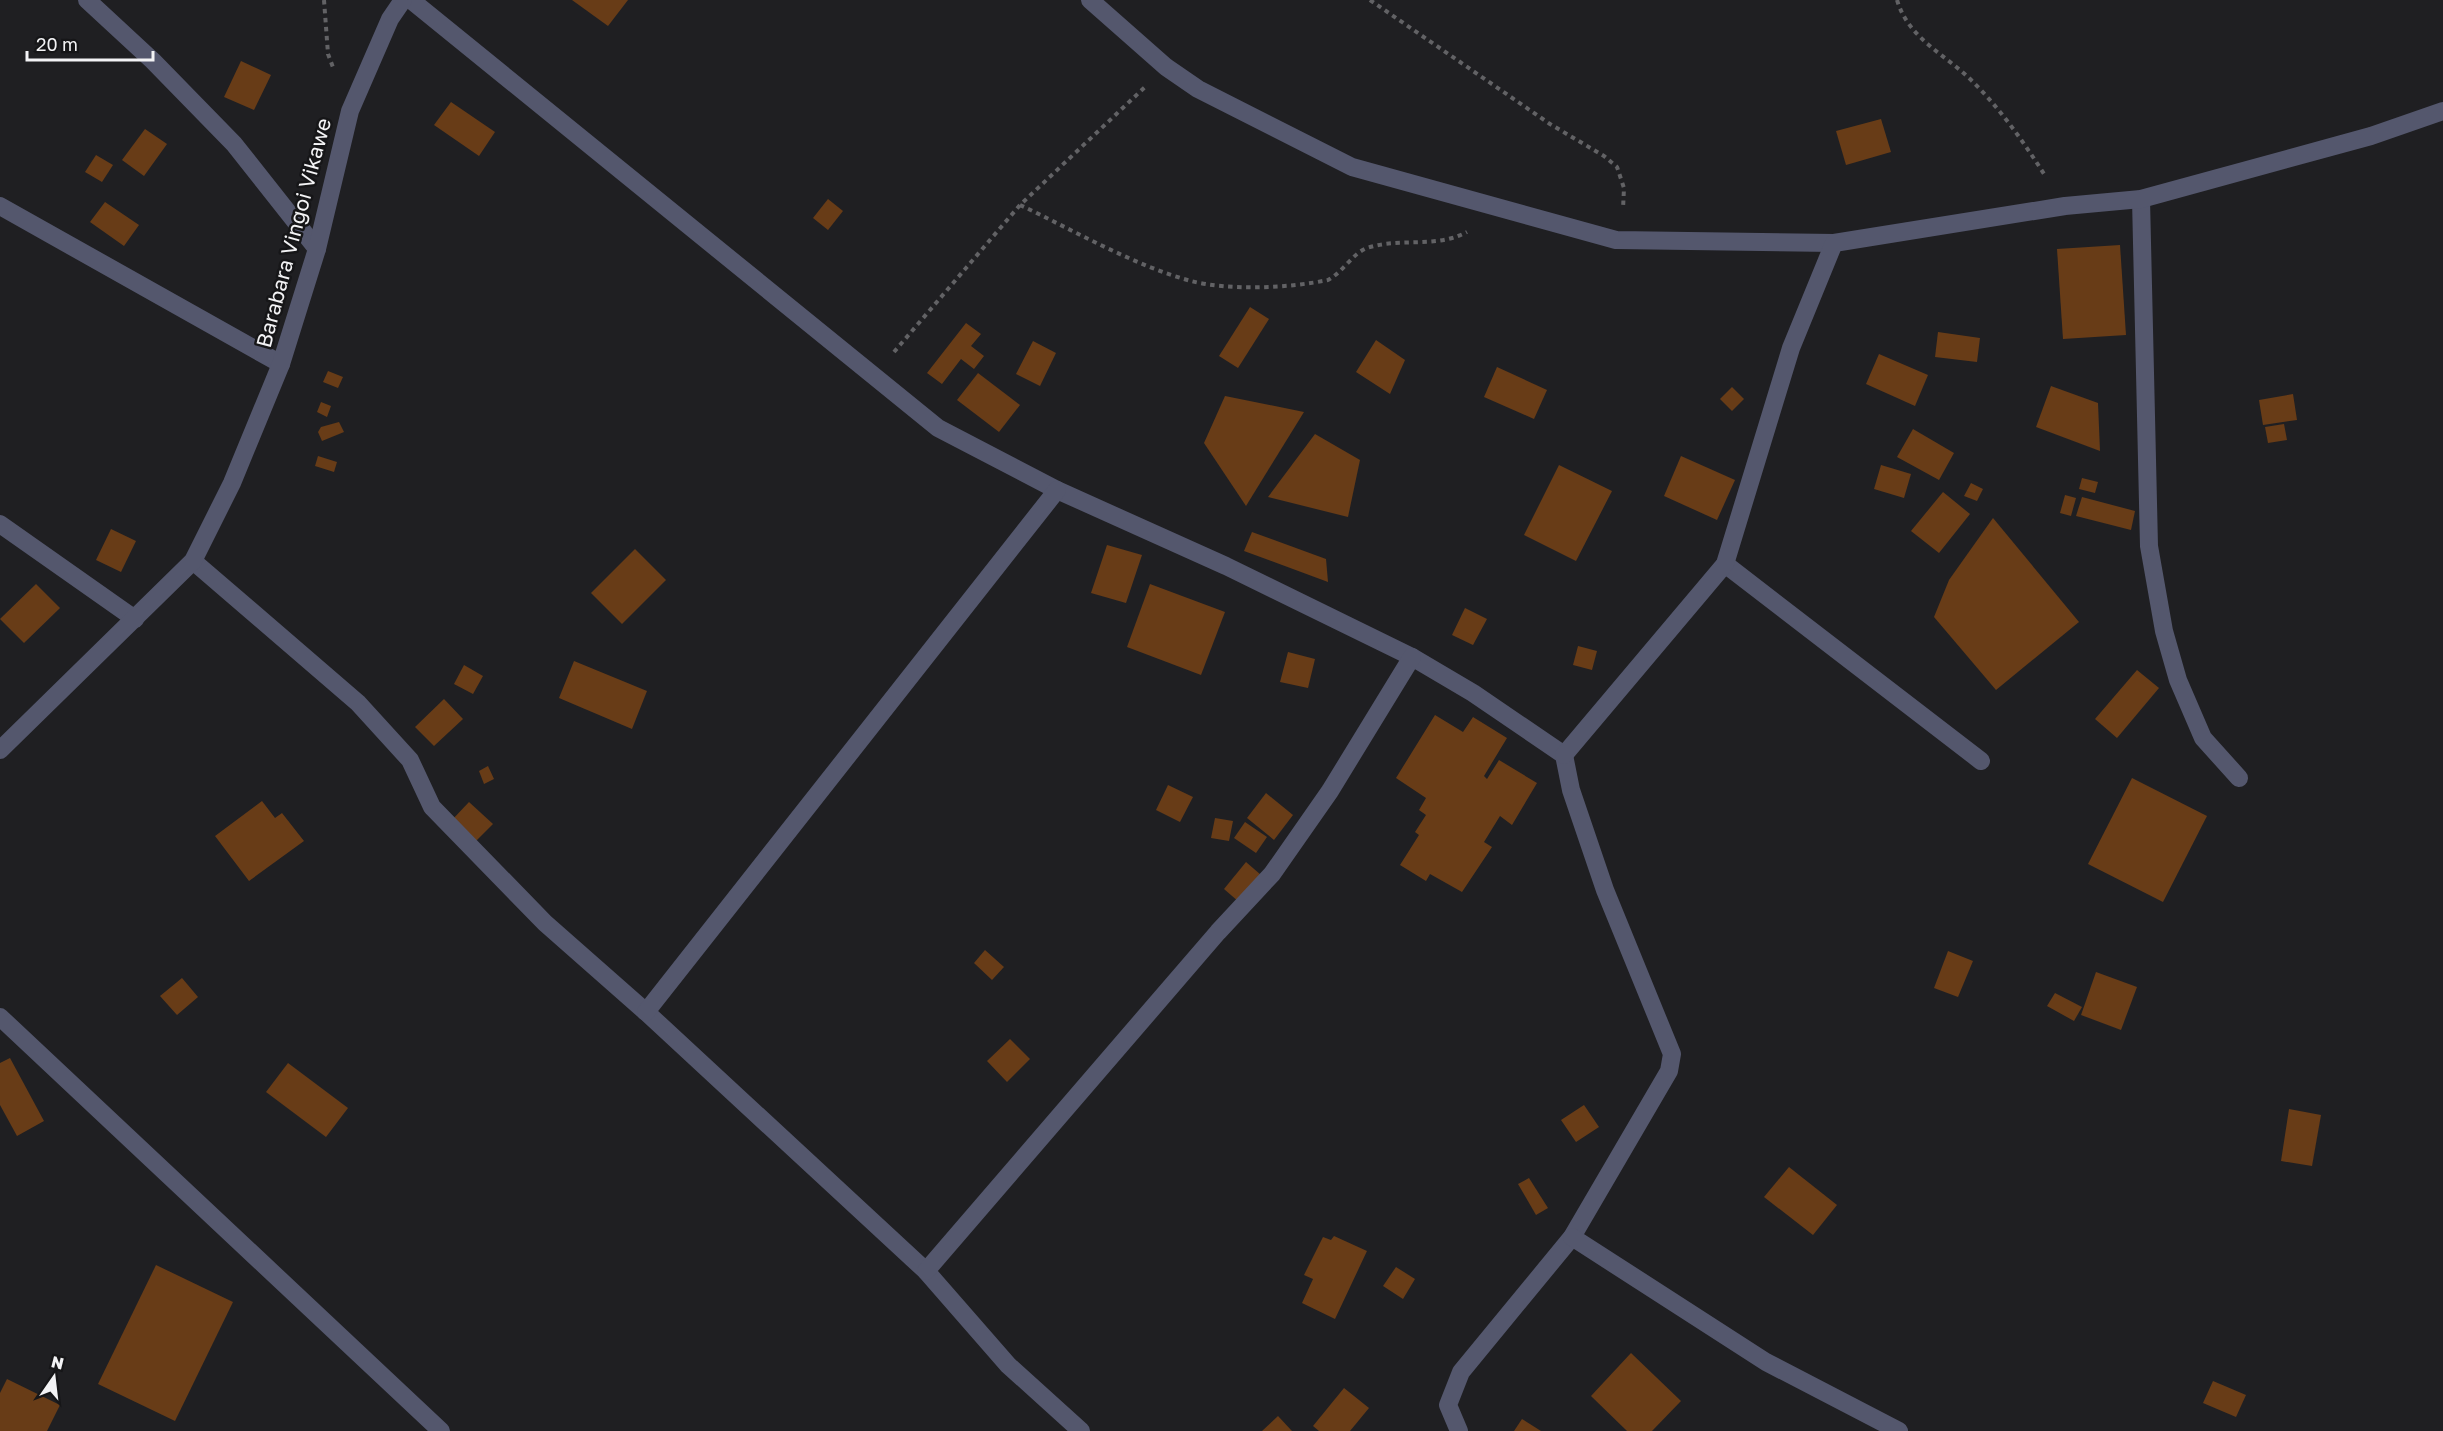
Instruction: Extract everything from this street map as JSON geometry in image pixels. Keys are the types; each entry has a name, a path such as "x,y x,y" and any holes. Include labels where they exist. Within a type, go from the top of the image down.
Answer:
{"street":[{"path":"87,0 153,60 234,144 317,249"},
{"name":"Barabara Vingoi Vikawe","path":"0,750 193,561 232,483 281,364 317,249 351,111 390,19 403,0"},
{"path":"411,0 872,377 938,428 1057,490 1226,566 1412,657 1473,693 1564,755 1571,790 1605,890 1672,1054 1669,1071 1572,1237 1461,1372 1448,1405 1459,1431"},
{"path":"1090,0 1166,68 1198,88 1352,167 1616,240 1834,243 2065,206 2141,199 2371,136 2443,111"},
{"path":"2141,199 2151,556 2164,630 2178,680 2203,738 2239,778"},
{"path":"0,206 281,364"},
{"path":"1564,755 1725,564 1791,348 1834,243"},
{"path":"646,1012 1057,490"},
{"path":"0,524 135,619"},
{"path":"193,561 358,703 410,760 432,807 544,923 646,1012 926,1271 1008,1365 1082,1431"},
{"path":"1725,564 1981,761"},
{"path":"926,1271 1210,941 1272,874 1330,791 1412,657"},
{"path":"0,1017 441,1431"},
{"path":"1572,1237 1766,1362 1899,1431"}],"path":[{"path":"324,0 328,54 351,111"},
{"path":"1370,0 1550,124 1604,156 1617,167 1624,188 1623,210 1616,240"},
{"path":"1897,0 1902,18 1919,36 1973,82 2019,135 2065,206"},
{"path":"872,377 1020,205 1166,68"},
{"path":"1020,205 1156,269 1192,281 1238,287 1328,280 1340,273 1356,254 1365,249 1452,239 1505,211"}],"building":[{"path":"572,0 628,0 608,26"},
{"path":"241,61 271,75 254,110 224,97"},
{"path":"451,102 495,132 479,156 434,125"},
{"path":"1881,119 1891,152 1846,165 1836,131"},
{"path":"145,129 167,144 144,176 122,160"},
{"path":"96,155 113,165 102,182 85,172"},
{"path":"828,199 843,211 828,230 813,218"},
{"path":"105,202 139,225 124,246 90,222"},
{"path":"2120,245 2126,335 2063,339 2057,249"},
{"path":"1250,307 1269,319 1238,368 1219,356"},
{"path":"966,323 981,334 971,346 984,356 974,369 961,359 942,384 927,373"},
{"path":"1938,332 1980,338 1977,362 1935,357"},
{"path":"1376,340 1405,360 1390,394 1356,372"},
{"path":"1033,341 1056,353 1040,386 1016,374"},
{"path":"1879,354 1928,375 1915,406 1866,384"},
{"path":"1497,367 1547,390 1534,419 1484,397"},
{"path":"328,371 343,377 338,388 323,382"},
{"path":"978,373 1020,405 999,432 957,400"},
{"path":"2051,386 2098,403 2100,451 2036,427"},
{"path":"1732,387 1744,399 1732,411 1720,399"},
{"path":"2293,394 2297,420 2263,425 2259,400"},
{"path":"1225,396 1304,412 1246,506 1204,443"},
{"path":"321,402 331,406 327,417 317,412"},
{"path":"339,422 344,432 322,441 318,432 321,427"},
{"path":"2284,424 2287,440 2268,443 2265,427"},
{"path":"1913,429 1954,453 1939,480 1897,457"},
{"path":"1315,434 1360,460 1348,517 1268,497"},
{"path":"318,456 337,462 334,472 315,466"},
{"path":"1681,456 1735,480 1717,520 1664,496"},
{"path":"1559,465 1612,491 1576,561 1524,535"},
{"path":"1881,465 1911,474 1904,498 1874,489"},
{"path":"2082,478 2098,482 2095,493 2079,489"},
{"path":"1971,483 1983,489 1977,501 1964,496"},
{"path":"1943,492 1970,514 1939,553 1911,531"},
{"path":"2065,495 2076,498 2071,516 2060,513"},
{"path":"2082,497 2135,511 2131,530 2076,516"},
{"path":"1993,518 2079,622 1996,690 1934,617 1949,580"},
{"path":"111,529 136,541 121,572 96,560"},
{"path":"1252,532 1326,559 1328,582 1244,551"},
{"path":"1107,545 1142,555 1126,603 1091,593"},
{"path":"635,549 666,580 622,624 591,593"},
{"path":"36,584 60,608 24,643 0,619"},
{"path":"1150,584 1225,612 1201,675 1127,647"},
{"path":"1465,608 1487,619 1473,645 1452,635"},
{"path":"1578,646 1597,651 1592,670 1573,665"},
{"path":"1288,652 1315,659 1308,688 1280,682"},
{"path":"574,661 647,691 632,729 559,698"},
{"path":"464,665 483,676 473,694 454,684"},
{"path":"2137,670 2159,688 2117,738 2095,719"},
{"path":"444,699 463,719 434,746 415,727"},
{"path":"1435,715 1463,732 1473,717 1507,738 1484,776 1487,779 1499,760 1537,783 1512,825 1500,816 1484,842 1492,847 1462,892 1430,874 1426,881 1400,865 1419,835 1415,832 1426,815 1419,810 1426,798 1396,778"},
{"path":"488,766 494,779 484,784 479,771"},
{"path":"2132,778 2207,816 2163,902 2088,864"},
{"path":"1168,785 1193,797 1180,822 1156,810"},
{"path":"1266,793 1293,815 1274,840 1247,818"},
{"path":"262,801 275,818 282,813 304,841 249,881 215,836"},
{"path":"469,802 493,824 475,842 452,820"},
{"path":"1215,818 1233,821 1229,841 1211,838"},
{"path":"1245,822 1267,837 1256,853 1234,838"},
{"path":"1246,862 1261,875 1239,902 1224,889"},
{"path":"985,950 1004,967 992,980 974,963"},
{"path":"1948,951 1973,961 1958,997 1934,988"},
{"path":"2096,972 2137,987 2121,1030 2081,1015"},
{"path":"182,978 198,997 177,1015 160,996"},
{"path":"2055,993 2082,1007 2074,1021 2047,1006"},
{"path":"1010,1039 1030,1059 1007,1082 987,1061"},
{"path":"10,1058 44,1121 17,1136 0,1105 0,1063"},
{"path":"288,1063 348,1108 326,1137 266,1092"},
{"path":"1584,1105 1599,1127 1576,1142 1561,1120"},
{"path":"2289,1109 2321,1115 2312,1166 2281,1161"},
{"path":"1789,1167 1837,1205 1813,1235 1764,1197"},
{"path":"1529,1178 1548,1208 1536,1215 1518,1184"},
{"path":"1334,1236 1367,1251 1335,1319 1302,1303 1313,1279 1304,1275 1323,1237 1331,1240"},
{"path":"156,1265 233,1302 175,1421 98,1384"},
{"path":"1396,1267 1415,1279 1403,1299 1383,1286"},
{"path":"1631,1353 1681,1401 1652,1431 1627,1431 1591,1396"},
{"path":"7,1379 60,1405 47,1431 0,1431 0,1393"},
{"path":"2213,1381 2246,1395 2236,1417 2203,1403"},
{"path":"1344,1388 1369,1408 1350,1431 1319,1431 1313,1426"},
{"path":"1278,1416 1292,1431 1262,1431"},
{"path":"1522,1419 1541,1431 1514,1431"}]}
